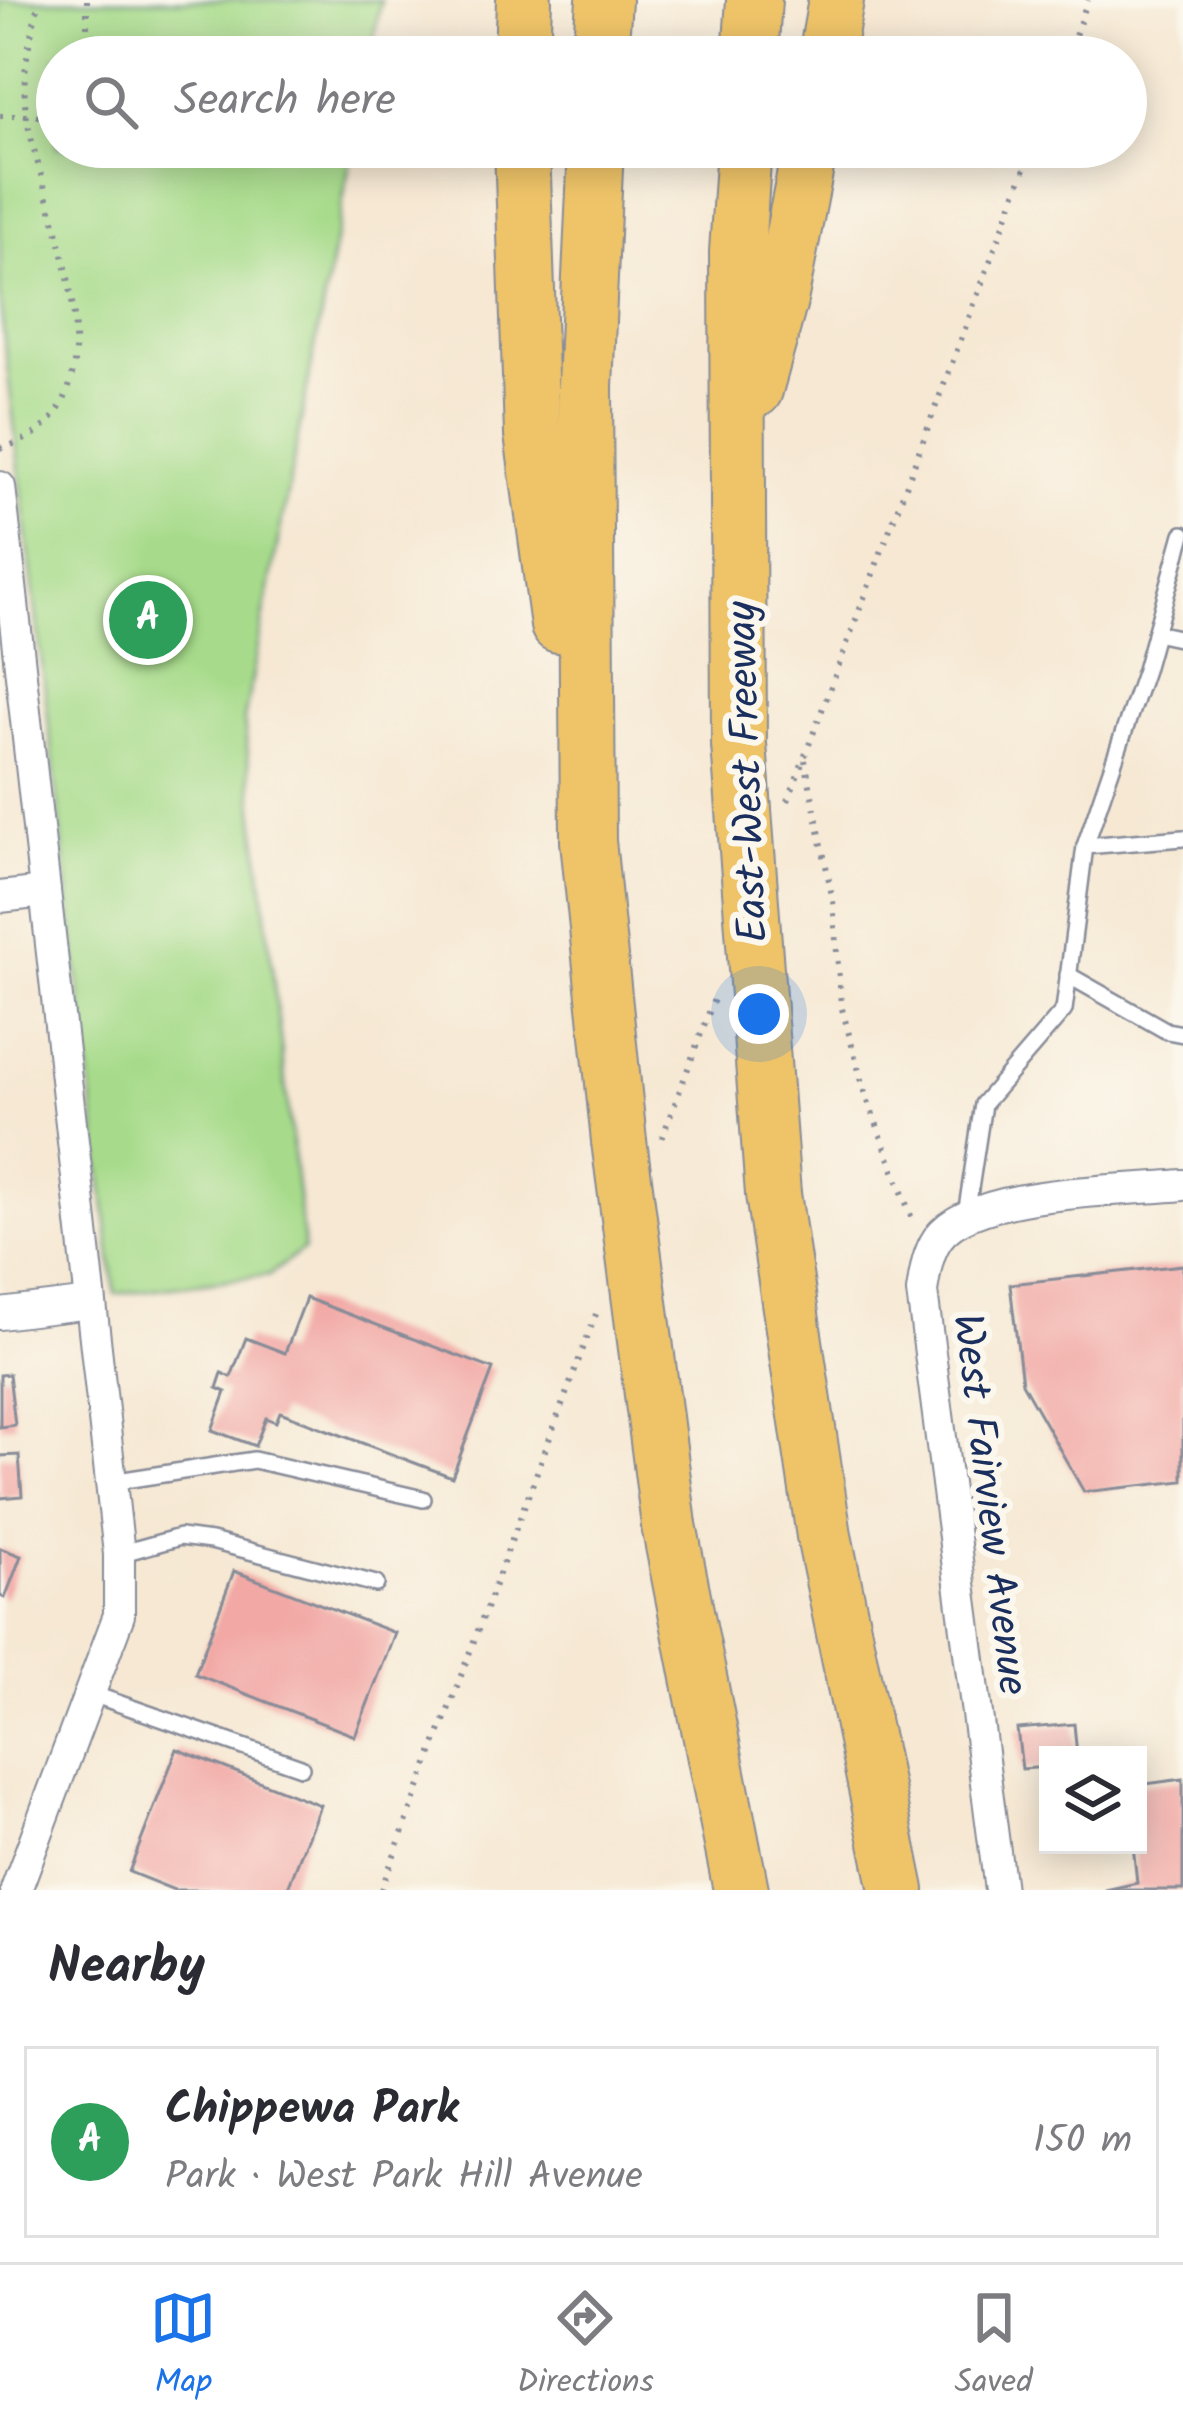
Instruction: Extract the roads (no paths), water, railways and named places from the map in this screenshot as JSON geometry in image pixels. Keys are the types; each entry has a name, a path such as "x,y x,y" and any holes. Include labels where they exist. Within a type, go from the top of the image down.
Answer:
{"highway":[{"path":"523,36 524,0"},
{"path":"601,36 604,0"},
{"path":"751,36 754,0"},
{"path":"830,36 836,0"},
{"path":"522,168 532,434 588,841 603,1016 670,1525 741,1890"},
{"path":"588,841 585,386 595,168"},
{"name":"East-West Freeway","path":"743,168 737,252 739,745 773,1194 824,1536 897,1890"},
{"path":"737,456 780,300 806,168"}],"street":[{"path":"0,487 119,1554 118,1615 16,1890"},
{"path":"0,897 45,892"},
{"path":"966,1215 1008,1203 1183,1185"},
{"name":"West Fairview Avenue","path":"966,1215 939,1235 927,1260 922,1292 1000,1890"},
{"path":"0,1314 90,1304"}],"lane":[{"path":"966,1215 983,1104 1064,1010 1084,846 1183,534"},
{"path":"1155,633 1183,639"},
{"path":"1084,846 1183,838"},
{"path":"1068,975 1183,1034"},
{"path":"111,1482 254,1460 423,1499"},
{"path":"119,1554 180,1537 376,1583"},
{"path":"89,1693 302,1767"}],"place":[{"name":"Chippewa Park","path":"148,620"}]}
